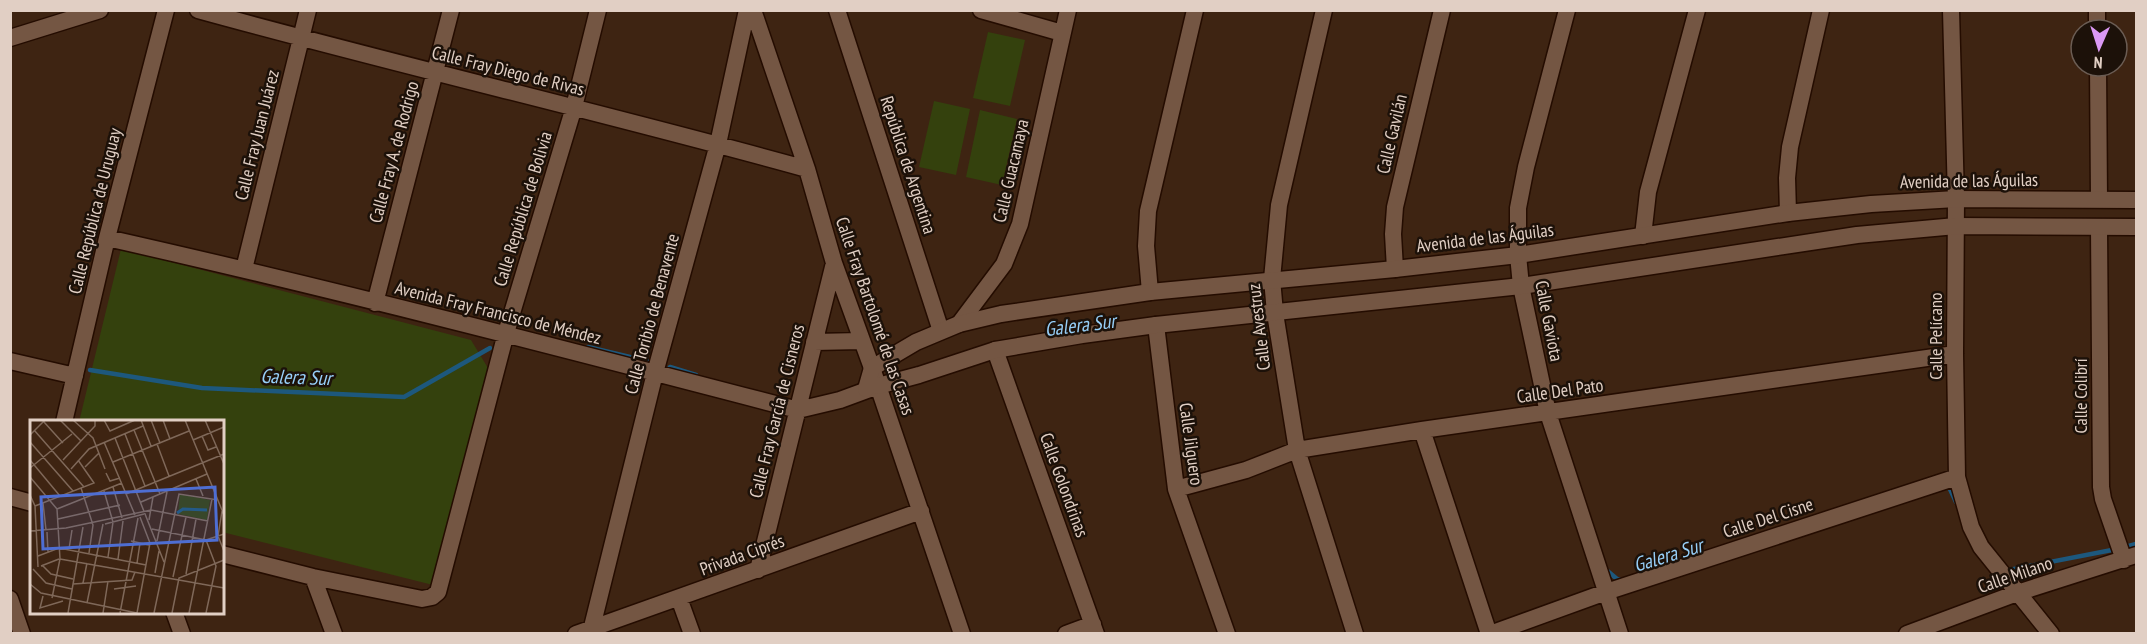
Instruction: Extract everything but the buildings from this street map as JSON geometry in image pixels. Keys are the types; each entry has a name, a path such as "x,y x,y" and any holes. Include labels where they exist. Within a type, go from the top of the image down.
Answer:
{"street":[{"path":"10,38 100,10"},
{"name":"Calle República de Uruguay","path":"64,420 106,238 166,10"},
{"name":"Calle Fray Diego de Rivas","path":"198,10 301,39 574,107 807,169"},
{"name":"Calle Fray Juan Juárez","path":"244,269 308,10"},
{"name":"Calle Fray A. de Rodrigo","path":"375,303 451,10"},
{"name":"Calle República de Bolivia","path":"314,577 422,599 432,597 438,591 506,333 574,107 598,10"},
{"name":"Calle Toribio de Benavente","path":"592,627 655,373 718,144 747,10"},
{"name":"Calle Fray Bartolomé de las Casas","path":"753,10 807,169 834,263 872,368 872,388 921,511 962,633"},
{"name":"República de Argentina","path":"837,10 941,331"},
{"path":"981,10 1062,33"},
{"name":"Calle Guacamaya","path":"959,324 1004,264 1016,235 1068,10"},
{"path":"1150,292 1146,246 1148,211 1195,10"},
{"name":"Calle Avestruz","path":"1324,10 1279,206 1272,279 1275,313 1297,450 1355,633"},
{"name":"Calle Gavilán","path":"1395,269 1393,234 1395,207 1442,10"},
{"name":"Calle Gaviota","path":"1568,10 1526,166 1518,208 1518,255 1521,286 1548,413 1620,633"},
{"path":"1643,236 1648,192 1696,10"},
{"path":"1788,213 1787,178 1790,147 1821,10"},
{"name":"Calle Pelícano","path":"1951,10 1956,199 1957,477 1976,537 2017,594 2051,633"},
{"path":"2098,78 2098,200"},
{"name":"Avenida de las Águilas","path":"872,368 916,342 959,324 1001,314 1150,292 1518,255 1788,213 1871,204 1956,199 2136,200"},
{"path":"872,388 995,350 1156,325 1521,286 1857,235 1956,226 2136,227"},
{"name":"Calle Colibrí","path":"2099,228 2101,487 2103,500 2130,558"},
{"name":"Avenida Fray Francisco de Méndez","path":"106,238 506,333 798,410 840,400 872,388"},
{"name":"Calle Fray García de Cisneros","path":"758,570 834,263"},
{"name":"Calle Jilguero","path":"1156,325 1176,489 1227,633"},
{"path":"814,342 861,341"},
{"name":"Calle Golondrinas","path":"995,350 1095,629"},
{"name":"Calle Del Pato","path":"1176,489 1246,470 1297,450 1955,354"},
{"path":"10,361 75,376"},
{"path":"1422,430 1489,633"},
{"name":"Calle Del Cisne","path":"1489,633 1606,592 1957,477"},
{"path":"10,497 30,502"},
{"name":"Privada Ciprés","path":"576,633 921,511"},
{"path":"224,554 314,577 334,633"},
{"name":"Calle Milano","path":"1907,633 2017,594 2130,558"},
{"path":"679,598 692,633"},
{"path":"10,599 22,633"},
{"path":"175,614 182,633"},
{"path":"1066,633 1095,629"}],"green space":[{"path":"988,32 1025,40 1010,106 973,98"},
{"path":"934,101 970,109 956,175 919,167"},
{"path":"980,110 1017,119 1002,185 966,177"},
{"path":"121,249 471,340 491,373 433,585 224,533 224,420 79,420"}],"waterway":[{"name":"Galera Sur","path":"588,347 655,363"},
{"name":"Galera Sur","path":"90,370 202,388 404,397 490,348"},
{"name":"Galera Sur","path":"670,367 696,375"},
{"name":"Galera Sur","path":"1947,487 1956,502"},
{"name":"Galera Sur","path":"2125,547 2136,544"},
{"name":"Galera Sur","path":"2004,571 2117,549"},
{"name":"Galera Sur","path":"1604,568 1617,579 1624,581"}]}
